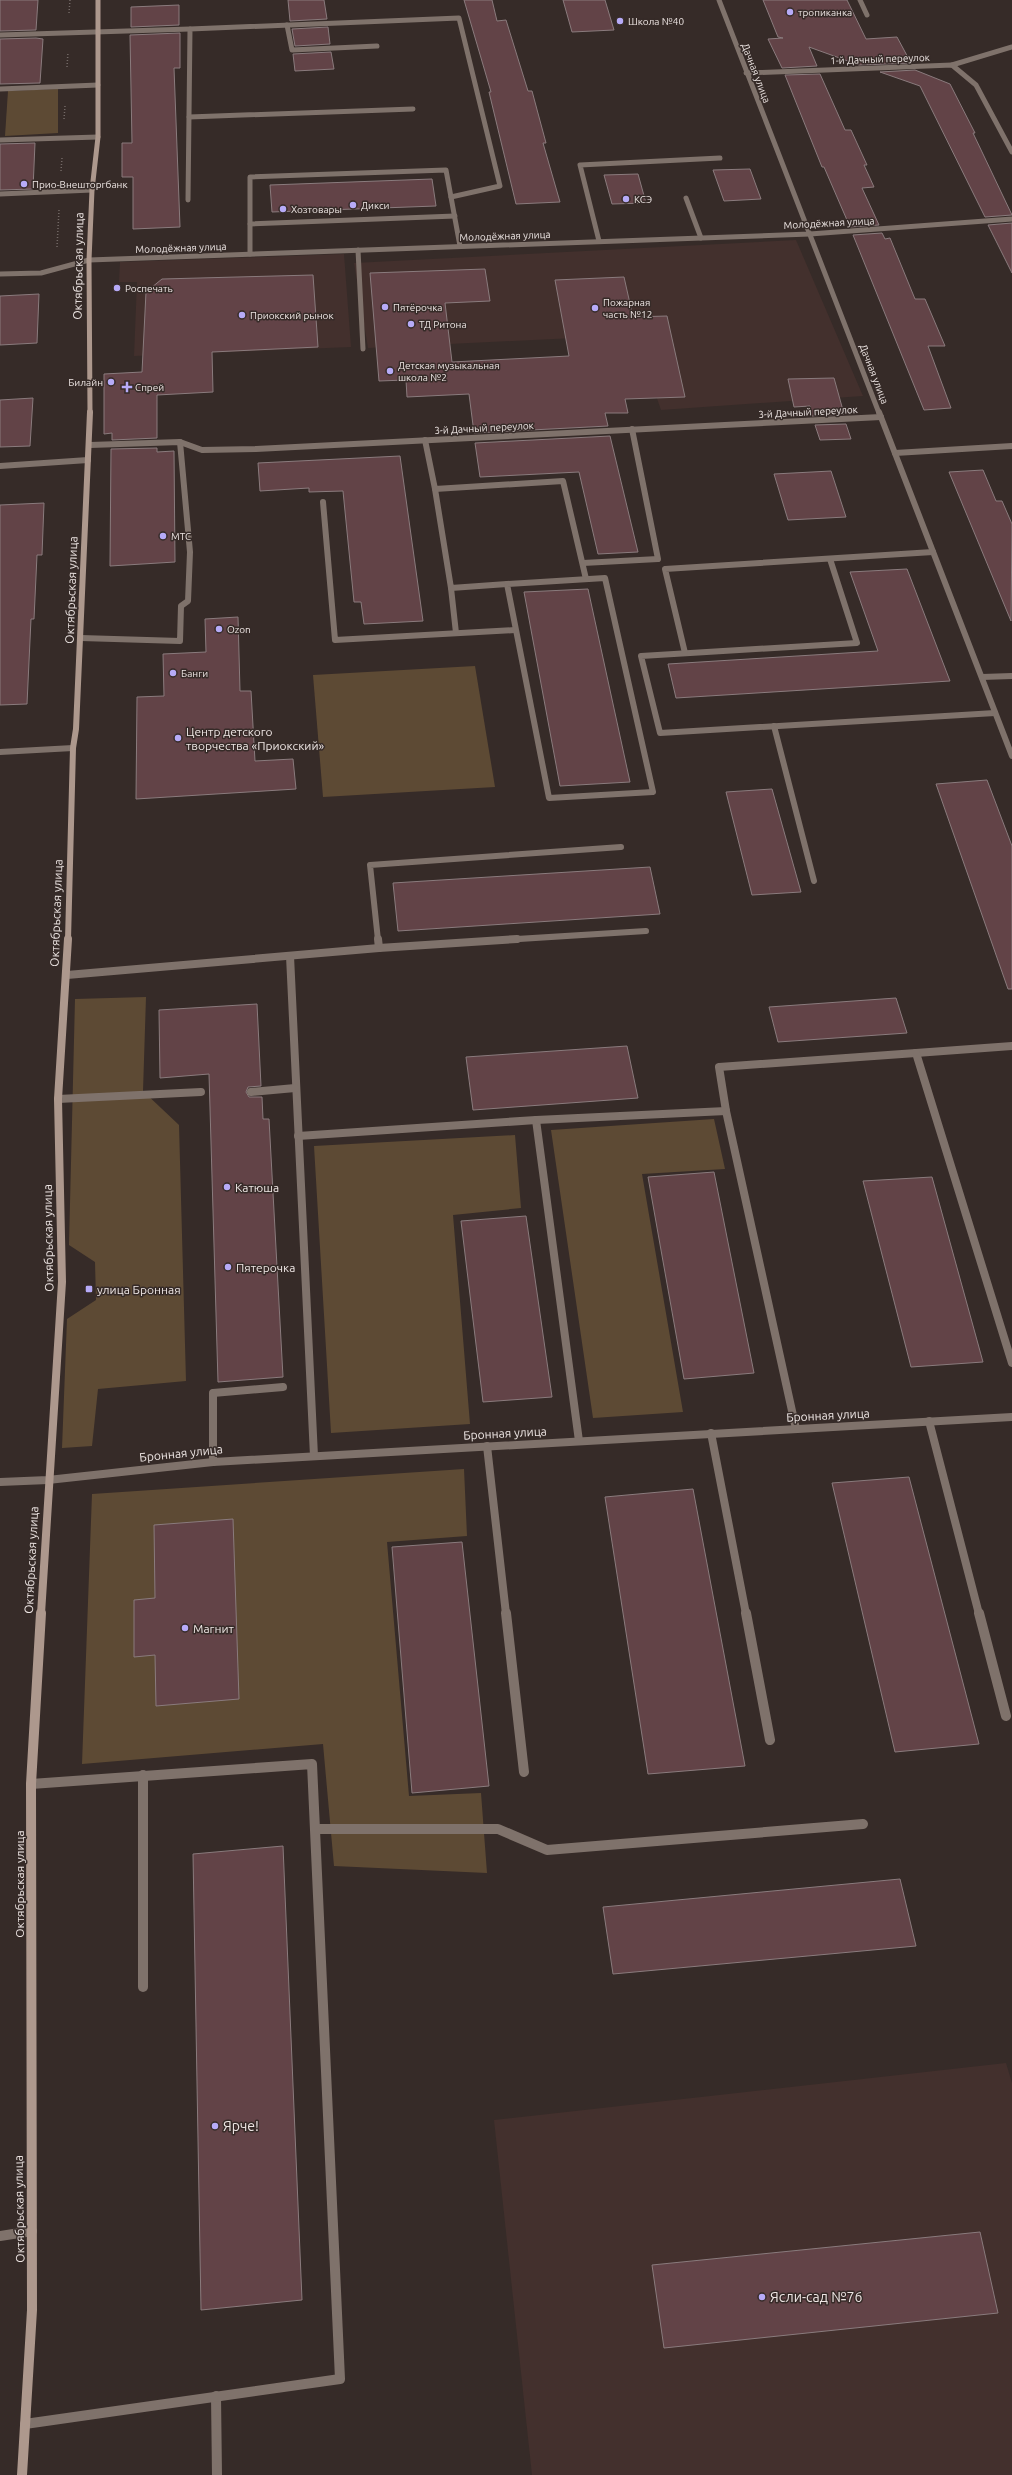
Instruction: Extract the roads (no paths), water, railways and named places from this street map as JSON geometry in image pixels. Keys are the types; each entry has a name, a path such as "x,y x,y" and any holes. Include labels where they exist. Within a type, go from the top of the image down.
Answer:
{"main road":[{"name":"Октябрьская улица","path":"22,2475 32,2310 31,1784 48,1480 62,1282 58,1099 67,975 73,748 76,729 88,460 90,445 89,260 92,190 98,137 98,0"}],"street":[{"name":"Дачная улица","path":"719,0 746,73 810,234 1012,756"},
{"path":"860,0 867,15"},
{"path":"0,35 459,18 500,186 451,197"},
{"path":"287,25 292,50 377,46"},
{"path":"188,200 190,28"},
{"name":"1-й Дачный переулок","path":"746,73 952,65 1012,47"},
{"path":"952,65 976,84 1012,152"},
{"path":"0,89 98,85"},
{"path":"189,117 413,110"},
{"path":"0,140 98,137"},
{"path":"599,241 580,165 720,158"},
{"path":"250,254 250,178 446,170 460,246"},
{"path":"0,194 92,190"},
{"path":"686,198 701,238"},
{"path":"250,224 455,216"},
{"name":"Молодёжная улица","path":"0,274 41,273 89,260 810,234 1012,219"},
{"path":"358,250 363,349"},
{"name":"3-й Дачный переулок","path":"90,445 180,442 202,450 881,417"},
{"path":"583,564 658,559 632,429"},
{"path":"425,440 435,489 451,588 456,633"},
{"path":"80,638 180,641 181,606 188,600 190,552 180,442"},
{"path":"895,453 1012,446"},
{"path":"0,466 88,460"},
{"path":"435,489 564,481 586,579"},
{"path":"323,502 335,640 515,630"},
{"path":"685,653 665,570 933,552"},
{"path":"830,559 857,643 641,656 660,733 995,713"},
{"path":"451,588 507,584 605,578 653,792 549,798 507,584"},
{"path":"982,677 1012,676"},
{"path":"774,726 814,881"},
{"path":"0,752 73,748"},
{"path":"379,948 370,865 620,847"},
{"path":"67,975 379,948 646,931"},
{"path":"290,956 295,1088 314,1456"},
{"path":"796,1428 726,1111 719,1067 1012,1046"},
{"path":"916,1053 1012,1363"},
{"path":"251,1092 295,1088"},
{"path":"58,1099 201,1092"},
{"path":"298,1136 536,1120 726,1111"},
{"path":"536,1120 579,1441"},
{"path":"213,1462 213,1393 283,1388"},
{"name":"Бронная улица","path":"0,1482 48,1480 213,1462 1012,1417"},
{"path":"930,1421 1006,1716"},
{"path":"711,1434 770,1740"},
{"path":"487,1446 524,1772"},
{"path":"24,2424 340,2379 312,1764 31,1784"},
{"path":"143,1775 143,1987"},
{"path":"316,1829 498,1829 547,1850 863,1824"},
{"path":"0,2236 32,2231"},
{"path":"216,2396 217,2475"}],"place":[{"name":"тропиканка","path":"790,12"},
{"name":"Школа №40","path":"620,21"},
{"name":"Прио-Внешторгбанк","path":"24,184"},
{"name":"КСЭ","path":"626,199"},
{"name":"Дикси","path":"353,205"},
{"name":"Хозтовары","path":"283,209"},
{"name":"Роспечать","path":"117,288"},
{"name":"Пятёрочка","path":"385,307"},
{"name":"Пожарная часть №12","path":"595,308"},
{"name":"Приокский рынок","path":"242,315"},
{"name":"ТД Ритона","path":"411,324"},
{"name":"Детская музыкальная школа №2","path":"390,371"},
{"name":"Билайн","path":"111,382"},
{"name":"Спрей","path":"127,387"},
{"name":"МТС","path":"163,536"},
{"name":"Ozon","path":"219,629"},
{"name":"Банги","path":"173,673"},
{"name":"Центр детского творчества «Приокский»","path":"178,738"},
{"name":"Катюша","path":"227,1187"},
{"name":"Пятерочка","path":"228,1267"},
{"name":"улица Бронная","path":"89,1289"},
{"name":"Магнит","path":"185,1628"},
{"name":"Ярче!","path":"215,2126"},
{"name":"Ясли-сад №76","path":"762,2297"}]}
